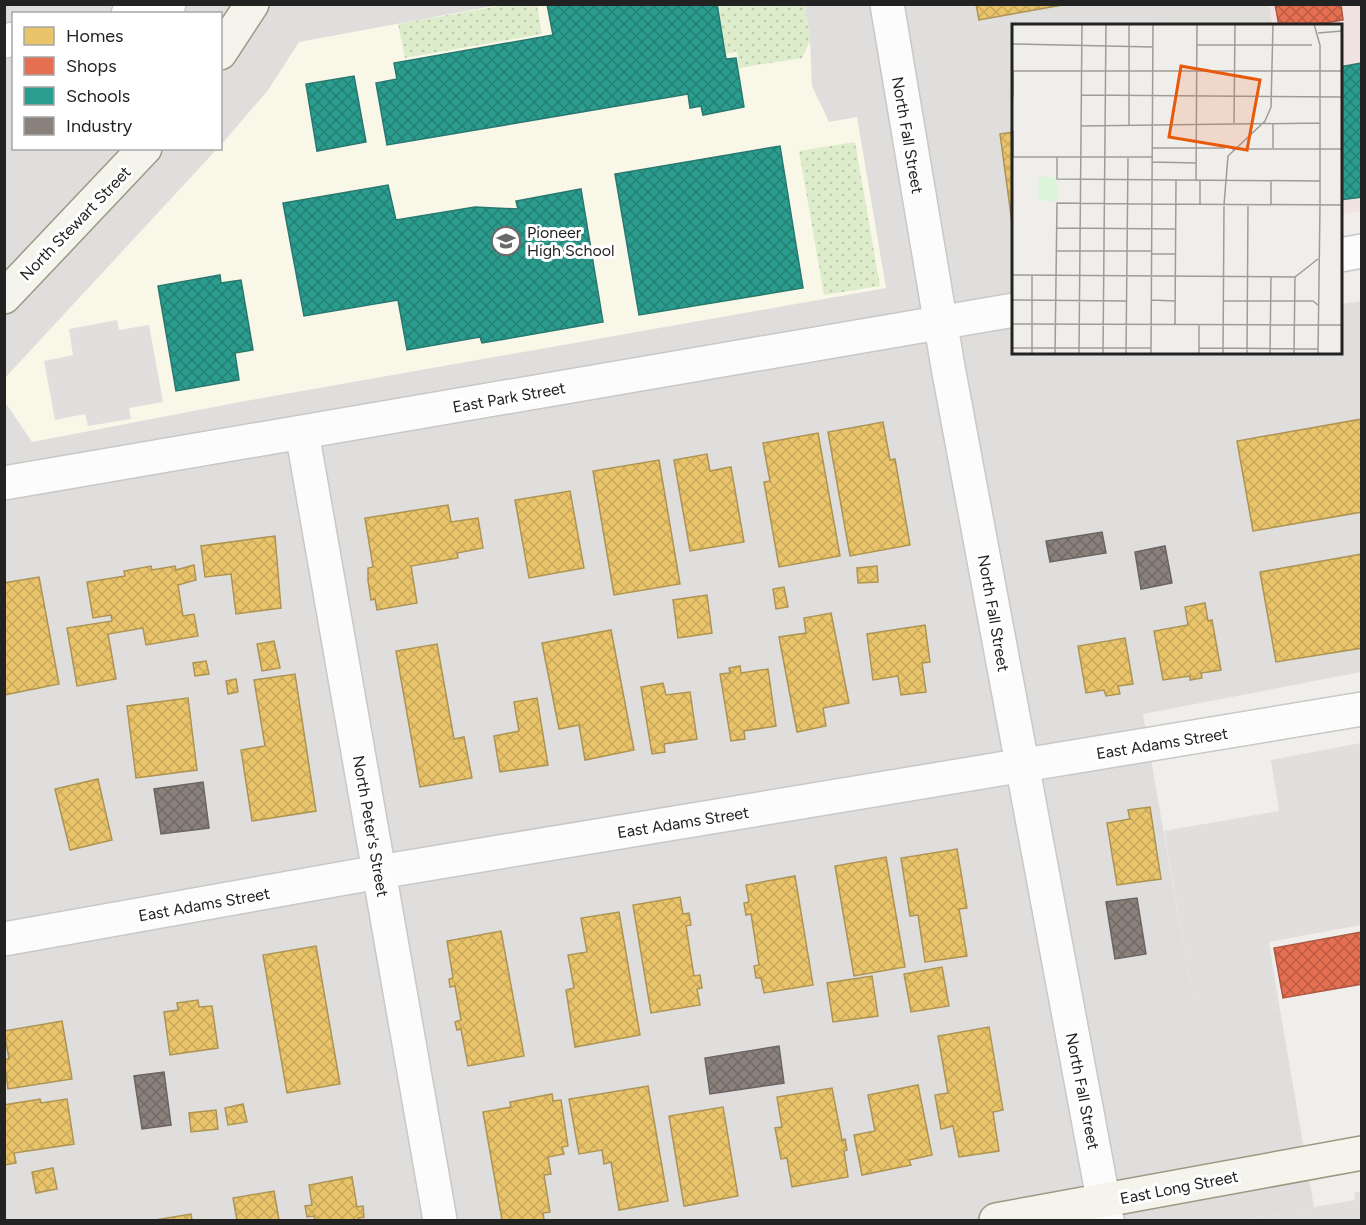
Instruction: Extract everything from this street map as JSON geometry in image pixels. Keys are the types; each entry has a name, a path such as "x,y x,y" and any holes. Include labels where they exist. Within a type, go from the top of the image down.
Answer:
{"street":[{"path":"136,12 169,4"},
{"path":"222,49 252,4"},
{"name":"North Fall Street","path":"887,4 940,322 1105,1211"},
{"name":"North Stewart Street","path":"4,297 136,154"},
{"path":"1342,255 1362,251"},
{"name":"East Park Street","path":"4,483 1012,310"},
{"name":"North Peter's Street","path":"302,432 440,1221"},
{"name":"East Adams Street","path":"4,939 380,872 1362,710"},
{"name":"East Long Street","path":"996,1221 1105,1211 1362,1153"}],"shaded area":[{"path":"5,5 1269,5 1273,24 1012,24 1012,354 1342,354 1342,304 1361,301 1361,672 1143,714 1197,1024 1280,1010 1314,1207 1240,1220 5,1220"},
{"name":"Pioneer High School","path":"499,5 805,5 810,41 812,86 829,122 857,117 886,288 240,402 32,442 5,402 4,379 216,150 222,150 222,144 268,90 299,42"},
{"path":"822,5 861,5 865,35 828,41"},
{"path":"934,5 971,5 974,23 1092,5 1155,5 1159,24 1012,24 1012,88 949,99"},
{"path":"1269,5 1361,5 1361,211 1342,215 1342,24 1273,24"},
{"path":"117,320 119,330 149,325 163,402 129,408 131,419 88,426 85,414 55,420 44,361 73,355 69,329"},
{"path":"1361,743 1361,925 1269,942 1280,1010 1197,1025 1164,831 1279,811 1271,760"},
{"path":"1361,1191 1361,1220 1240,1220 1355,1200 1354,1193"}],"green space":[{"path":"510,4 537,5 542,34 405,58 398,24"},
{"path":"717,5 805,5 810,41 802,58 739,68 737,51 726,54"},
{"path":"855,142 880,286 824,295 799,151"}],"building: Homes":[{"path":"976,4 1068,4 979,20"},
{"path":"1012,132 1012,223 1000,134"},
{"path":"1362,419 1362,512 1253,531 1237,441"},
{"path":"883,422 890,460 895,459 910,545 850,556 828,432"},
{"path":"818,433 840,556 779,567 764,482 770,481 763,443"},
{"path":"707,454 710,471 731,467 744,542 690,551 674,460"},
{"path":"659,460 680,584 614,595 593,471"},
{"path":"570,491 584,568 529,578 515,500"},
{"path":"448,505 451,522 478,518 483,548 457,553 458,558 411,566 417,603 377,610 375,599 371,600 368,581 368,568 373,567 365,518"},
{"path":"275,536 281,608 236,614 231,574 205,577 201,546"},
{"path":"1362,554 1362,648 1276,662 1260,572"},
{"path":"194,565 196,580 178,585 183,616 194,614 198,636 146,645 143,628 108,634 116,679 77,686 67,628 112,621 111,615 93,618 87,582 125,576 124,571 151,566 152,570 175,566 176,570"},
{"path":"877,566 878,582 858,583 857,568"},
{"path":"39,577 59,684 4,695 4,583"},
{"path":"784,587 788,607 776,609 773,589"},
{"path":"707,595 712,633 678,638 673,600"},
{"path":"1205,603 1208,621 1212,620 1221,670 1201,673 1202,678 1190,680 1190,676 1163,680 1154,631 1188,625 1185,607"},
{"path":"831,613 849,703 823,708 826,726 797,732 779,637 806,633 804,618"},
{"path":"925,625 930,662 922,663 926,692 901,695 898,676 873,680 867,634"},
{"path":"611,630 634,750 585,760 579,725 559,729 542,643"},
{"path":"1125,638 1133,684 1118,686 1120,694 1106,696 1104,690 1086,693 1078,646"},
{"path":"274,641 280,668 262,671 257,644"},
{"path":"437,644 454,739 464,737 472,778 420,787 396,651"},
{"path":"206,661 209,674 195,676 193,663"},
{"path":"740,666 741,673 768,669 776,726 744,731 745,739 731,741 720,674 730,673 729,668"},
{"path":"295,674 316,811 252,821 241,750 265,746 254,680"},
{"path":"236,679 238,692 228,694 226,681"},
{"path":"663,683 666,695 690,692 697,739 664,744 665,752 652,754 641,687"},
{"path":"188,698 197,770 136,778 127,706"},
{"path":"537,698 548,765 500,772 494,736 519,731 514,702"},
{"path":"98,779 112,840 70,850 55,789"},
{"path":"1150,807 1161,879 1117,885 1107,823 1130,819 1128,810"},
{"path":"957,849 967,908 959,909 967,956 925,962 918,915 910,916 901,858"},
{"path":"886,857 905,967 854,976 835,866"},
{"path":"795,876 813,985 764,993 761,978 756,978 754,966 759,965 751,914 746,915 744,903 749,902 746,885"},
{"path":"680,897 683,914 689,913 691,925 686,926 694,976 700,975 702,988 697,989 700,1005 651,1013 633,905"},
{"path":"619,912 640,1035 575,1047 566,990 574,988 568,955 587,952 581,918"},
{"path":"501,931 524,1056 468,1066 461,1029 457,1030 455,1022 461,1020 455,986 450,987 449,979 453,978 447,941"},
{"path":"316,946 340,1084 287,1093 263,955"},
{"path":"942,967 949,1006 911,1012 904,974"},
{"path":"872,976 878,1016 833,1022 827,983"},
{"path":"198,1000 199,1007 212,1006 218,1048 170,1055 164,1012 178,1010 177,1003"},
{"path":"62,1021 72,1079 8,1089 4,1059 9,1059 4,1031"},
{"path":"989,1027 1003,1110 993,1112 999,1151 959,1157 953,1126 941,1129 935,1095 948,1093 938,1036"},
{"path":"918,1085 932,1155 909,1160 911,1165 862,1175 854,1135 875,1131 868,1095"},
{"path":"648,1086 668,1201 619,1210 611,1162 604,1164 602,1150 579,1154 569,1099"},
{"path":"832,1088 842,1140 845,1139 847,1150 844,1151 848,1177 792,1187 787,1158 781,1159 775,1128 782,1127 777,1097"},
{"path":"552,1094 553,1101 561,1100 568,1146 562,1147 564,1154 548,1157 551,1174 544,1175 550,1212 543,1213 544,1220 502,1220 483,1112 511,1107 510,1102"},
{"path":"40,1099 41,1103 67,1099 74,1144 14,1153 16,1163 4,1165 4,1105"},
{"path":"243,1104 247,1122 228,1125 225,1108"},
{"path":"723,1107 738,1196 684,1206 669,1116"},
{"path":"216,1110 218,1129 191,1132 189,1113"},
{"path":"53,1168 57,1189 36,1193 32,1172"},
{"path":"352,1177 357,1207 363,1206 364,1217 358,1218 359,1220 315,1220 314,1216 307,1217 305,1206 312,1205 309,1185"},
{"path":"274,1191 279,1220 237,1220 233,1198"},
{"path":"191,1214 192,1220 155,1220"}],"building: Shops":[{"path":"1275,4 1341,4 1343,20 1320,24 1279,24"},
{"path":"1362,932 1362,984 1283,998 1274,948"}],"building: Schools":[{"path":"547,4 717,4 726,59 736,58 744,107 703,115 701,106 690,108 688,94 387,145 376,83 397,79 394,63 553,35"},
{"path":"1362,63 1362,197 1342,200 1342,67"},
{"path":"354,76 366,142 317,151 306,84"},
{"path":"780,146 803,288 639,315 615,174"},
{"path":"388,185 396,220 475,207 518,209 516,201 581,189 603,322 482,343 480,337 407,350 398,300 304,316 283,203"},
{"path":"220,275 221,283 241,280 253,350 235,353 239,380 176,391 158,286"}],"building: Industry":[{"path":"1102,532 1106,553 1050,562 1046,541"},
{"path":"1165,546 1172,583 1141,589 1135,552"},
{"path":"203,782 209,828 161,834 154,789"},
{"path":"1137,898 1146,954 1115,959 1106,902"},
{"path":"779,1046 784,1083 710,1094 705,1058"},
{"path":"164,1072 171,1125 142,1129 134,1076"}],"place":[{"name":"Pioneer High School","path":"506,241"}]}
